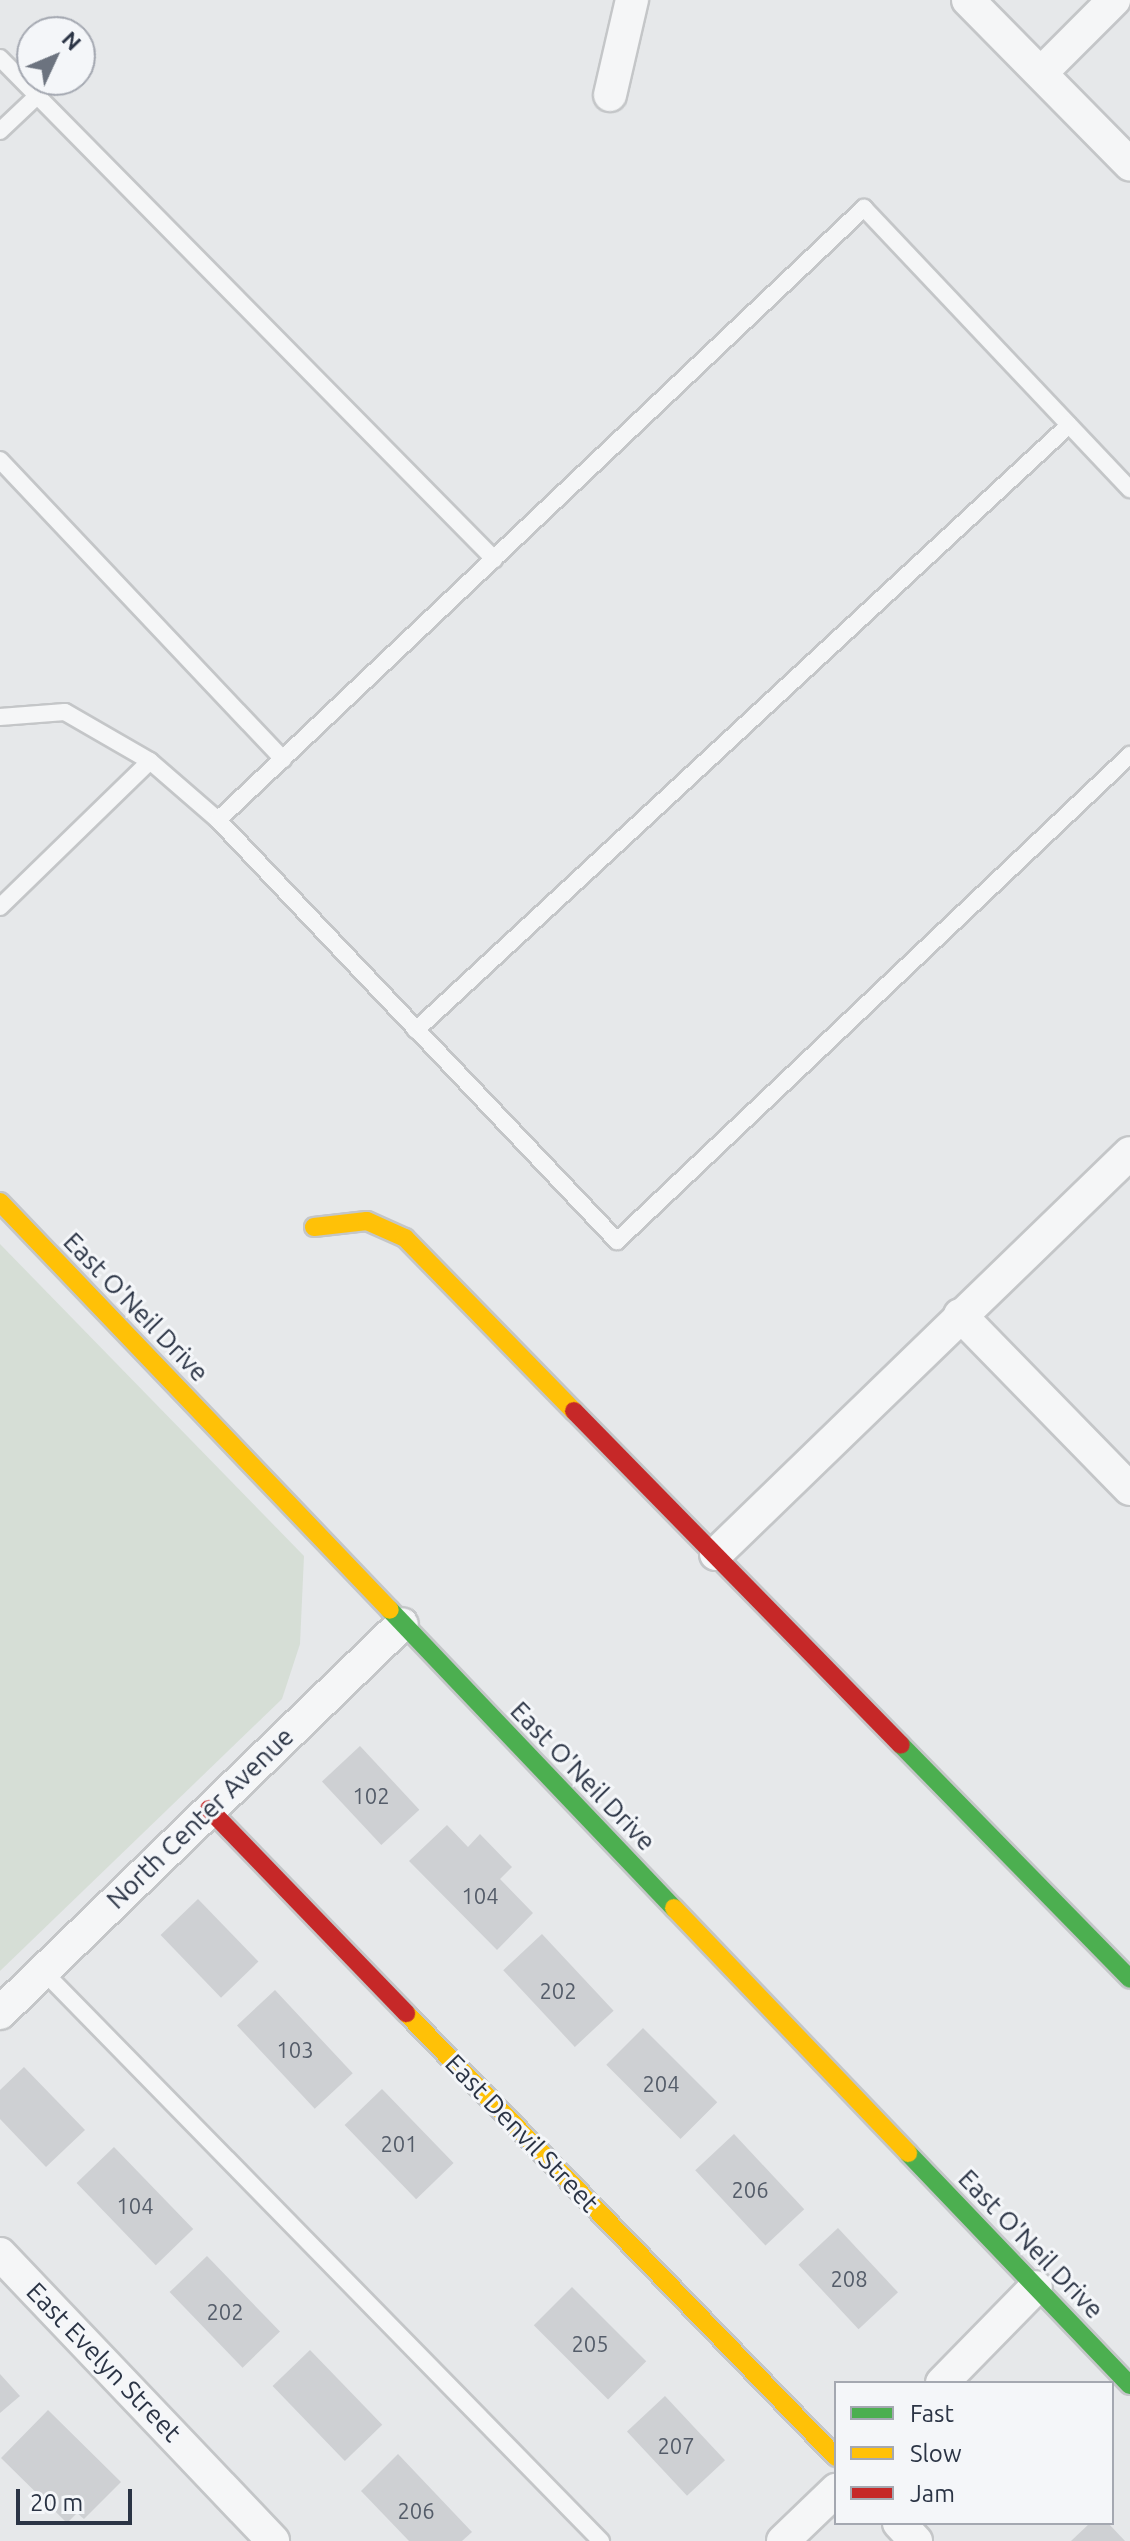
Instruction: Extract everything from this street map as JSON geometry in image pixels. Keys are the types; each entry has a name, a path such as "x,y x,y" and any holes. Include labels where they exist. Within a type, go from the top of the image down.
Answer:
{"street":[{"path":"610,95 632,0"},
{"path":"968,0 1130,164"},
{"path":"1042,72 1114,0"},
{"path":"716,1554 1130,1153"},
{"name":"East O'Neil Drive","path":"0,1202 1130,2385"},
{"path":"314,1227 367,1221 405,1238 1130,1979"},
{"path":"960,1315 1130,1489"},
{"name":"North Center Avenue","path":"0,2013 402,1624"},
{"name":"East Denvil Street","path":"209,1809 834,2455"},
{"name":"East Evelyn Street","path":"0,2254 273,2541"},
{"path":"944,2381 1036,2287"},
{"path":"783,2541 834,2492"},
{"path":"901,2525 916,2541"}],"lane":[{"path":"0,58 16,74"},
{"path":"0,131 37,96 494,559"},
{"path":"218,820 864,208 1130,489"},
{"path":"416,1030 1069,425"},
{"path":"0,460 283,759"},
{"path":"0,717 65,712 150,761 218,820 617,1241 1130,755"},
{"path":"0,907 150,761"},
{"path":"43,1971 601,2541"}],"shaded area":[{"path":"0,1244 304,1556 300,1644 282,1699 0,1971"}],"building":[{"path":"360,1746 419,1810 381,1845 322,1781"},
{"path":"447,1825 468,1847 480,1834 512,1867 500,1879 533,1913 497,1950 409,1861"},
{"path":"198,1899 258,1962 221,1998 161,1935"},
{"path":"542,1934 614,2011 575,2047 503,1970"},
{"path":"275,1990 353,2073 315,2109 237,2025"},
{"path":"643,2028 717,2102 680,2139 606,2065"},
{"path":"24,2067 85,2130 46,2167 0,2119 0,2090"},
{"path":"382,2089 454,2163 416,2199 345,2125"},
{"path":"734,2134 804,2209 765,2245 695,2170"},
{"path":"114,2147 193,2229 156,2265 77,2183"},
{"path":"838,2228 898,2292 859,2329 799,2265"},
{"path":"207,2256 280,2332 243,2368 170,2292"},
{"path":"572,2287 646,2361 608,2399 534,2325"},
{"path":"310,2350 382,2425 345,2461 273,2386"},
{"path":"0,2374 20,2396 0,2413"},
{"path":"665,2396 725,2460 687,2496 627,2431"},
{"path":"48,2410 121,2482 84,2519 77,2513 67,2523 1,2458"},
{"path":"398,2454 472,2532 462,2541 409,2541 361,2491"},
{"path":"1088,2525 1110,2525 1125,2541 1071,2541"}],"traffic: fast":[{"path":"390,1610 674,1908"},
{"path":"901,1745 1130,1979"},
{"path":"908,2153 1130,2385"}],"traffic: slow":[{"path":"0,1202 390,1610"},
{"path":"314,1227 367,1221 405,1238 574,1411"},
{"path":"674,1908 908,2153"},
{"path":"406,2013 834,2455"}],"traffic: jam":[{"path":"574,1411 901,1745"},
{"path":"209,1809 406,2013"}]}
